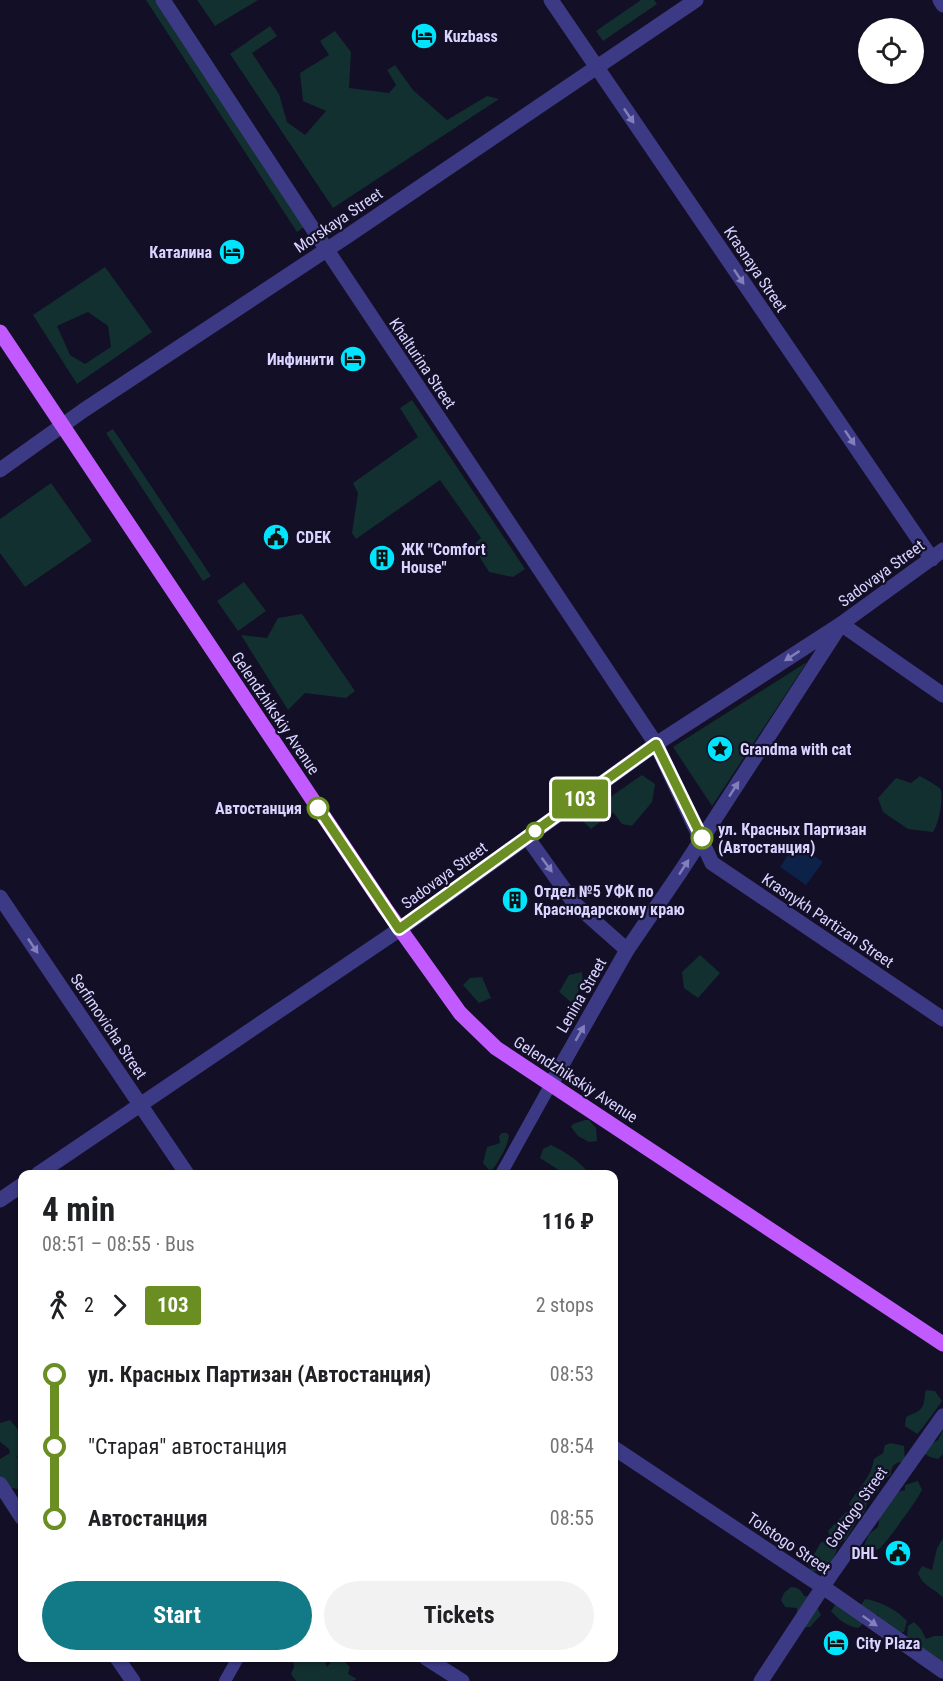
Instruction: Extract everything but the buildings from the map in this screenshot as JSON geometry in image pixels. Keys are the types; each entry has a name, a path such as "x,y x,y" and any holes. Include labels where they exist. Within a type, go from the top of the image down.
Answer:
{"main road":[{"name":"Gelendzhikskiy Avenue","path":"0,332 399,929 440,987 477,1032 496,1048 943,1344"}],"street":[{"name":"Khalturina Street","path":"162,0 656,744"},
{"name":"Krasnaya Street","path":"550,0 938,554"},
{"name":"Morskaya Street","path":"0,470 62,425 327,250 696,0"},
{"path":"940,0 943,5"},
{"name":"Sadovaya Street","path":"44,1170 399,929 656,744 841,624 938,554"},
{"path":"841,624 943,695"},
{"name":"Sadovaya Street","path":"702,838 841,624"},
{"name":"Krasnykh Partizan Street","path":"656,744 712,863 943,1019"},
{"path":"527,837 574,903 627,950"},
{"name":"Lenina Street","path":"503,1170 627,950 702,838"},
{"name":"Serfimovicha Street","path":"0,897 184,1170"},
{"path":"0,1200 18,1188"},
{"name":"Gorkogo Street","path":"761,1681 823,1587 943,1416"},
{"name":"Tolstogo Street","path":"618,1451 823,1587 943,1671"},
{"path":"0,1484 18,1512"},
{"path":"120,1662 133,1681"},
{"path":"225,1681 236,1662"},
{"path":"432,1662 462,1681"}],"green space":[{"path":"146,0 155,0 304,227 297,232"},
{"path":"197,0 258,0 215,26"},
{"path":"641,0 654,0 657,4 603,41 596,31"},
{"path":"270,26 277,36 252,53 279,94 287,122 305,135 326,111 303,101 300,73 329,55 320,41 335,31 351,52 349,88 389,93 396,85 387,70 395,65 413,90 447,120 487,96 499,99 333,208 230,54"},
{"path":"105,267 152,332 77,384 33,315","holes":["88,312 108,326 111,347 85,364 70,355 57,326"]},
{"path":"412,400 525,569 513,577 489,572 473,546 481,538 440,480 356,539 352,533 358,493 353,483 418,437 400,408"},
{"path":"113,429 211,576 203,581 106,433"},
{"path":"51,483 92,541 25,587 0,553 0,519"},
{"path":"244,582 266,611 238,631 217,601"},
{"path":"302,614 355,691 346,698 305,693 288,710 241,635 267,638 278,618"},
{"path":"807,662 712,806 673,747"},
{"path":"642,775 655,784 652,802 632,826 622,824 613,812 591,829 580,818"},
{"path":"920,776 941,790 940,812 933,832 908,829 883,812 878,798 896,778 911,783"},
{"path":"700,955 720,973 698,998 684,988 682,972"},
{"path":"582,972 583,983 572,1003 559,992 569,975"},
{"path":"482,977 491,998 479,1003 463,985 470,978"},
{"path":"589,1120 596,1128 597,1141 589,1142 578,1136 571,1127"},
{"path":"507,1133 509,1136 507,1144 493,1169 489,1170 483,1163 487,1147 500,1143 499,1136"},
{"path":"551,1145 566,1153 586,1170 559,1170 540,1158 543,1149"},
{"path":"926,1390 935,1391 942,1401 917,1434 905,1426 906,1417 922,1407"},
{"path":"10,1420 18,1430 18,1489 0,1486 0,1459 10,1453 9,1449 0,1442 0,1423"},
{"path":"943,1430 943,1454 938,1459 923,1453 925,1447 938,1440"},
{"path":"891,1443 904,1446 905,1461 894,1465 891,1475 879,1483 878,1491 868,1500 864,1513 853,1511 849,1504 867,1477 874,1459 883,1453 885,1445"},
{"path":"918,1481 922,1490 895,1530 879,1549 865,1553 863,1548 869,1534 878,1527 880,1515 893,1493 905,1490 905,1485"},
{"path":"846,1512 852,1514 856,1522 846,1539 840,1543 830,1537 828,1531"},
{"path":"943,1538 943,1598 920,1578 918,1573 922,1566 932,1570 937,1548"},
{"path":"821,1542 830,1543 837,1549 834,1558 825,1569 812,1571 808,1565"},
{"path":"791,1587 799,1589 804,1596 812,1597 821,1615 810,1627 801,1627 797,1608 785,1607 781,1600 784,1593"},
{"path":"865,1599 882,1604 903,1617 907,1621 904,1632 896,1633 882,1624 878,1615 871,1618 861,1605"},
{"path":"835,1605 842,1605 862,1621 862,1625 858,1628 840,1620 831,1611"},
{"path":"914,1622 926,1639 943,1636 943,1665 907,1638 908,1626"},
{"path":"293,1662 325,1662 327,1667 331,1662 345,1662 350,1667 348,1674 357,1679 352,1681 296,1681 291,1674"}],"water":[{"path":"796,843 823,862 806,885 780,867"}],"bus line":[{"name":"103","path":"318,808 399,929 656,744 702,838"}],"place":[{"name":"Kuzbass","path":"424,36"},
{"name":"Каталина","path":"232,252"},
{"name":"Инфинити","path":"353,359"},
{"name":"CDEK","path":"276,537"},
{"name":"ЖК \"Comfort House\"","path":"382,558"},
{"name":"Grandma with cat","path":"720,749"},
{"name":"Автостанция","path":"318,808"},
{"name":"ул. Красных Партизан (Автостанция)","path":"702,838"},
{"name":"Отдел №5 УФК по Краснодарскому краю","path":"515,900"},
{"name":"DHL","path":"898,1553"},
{"name":"City Plaza","path":"836,1643"}]}
